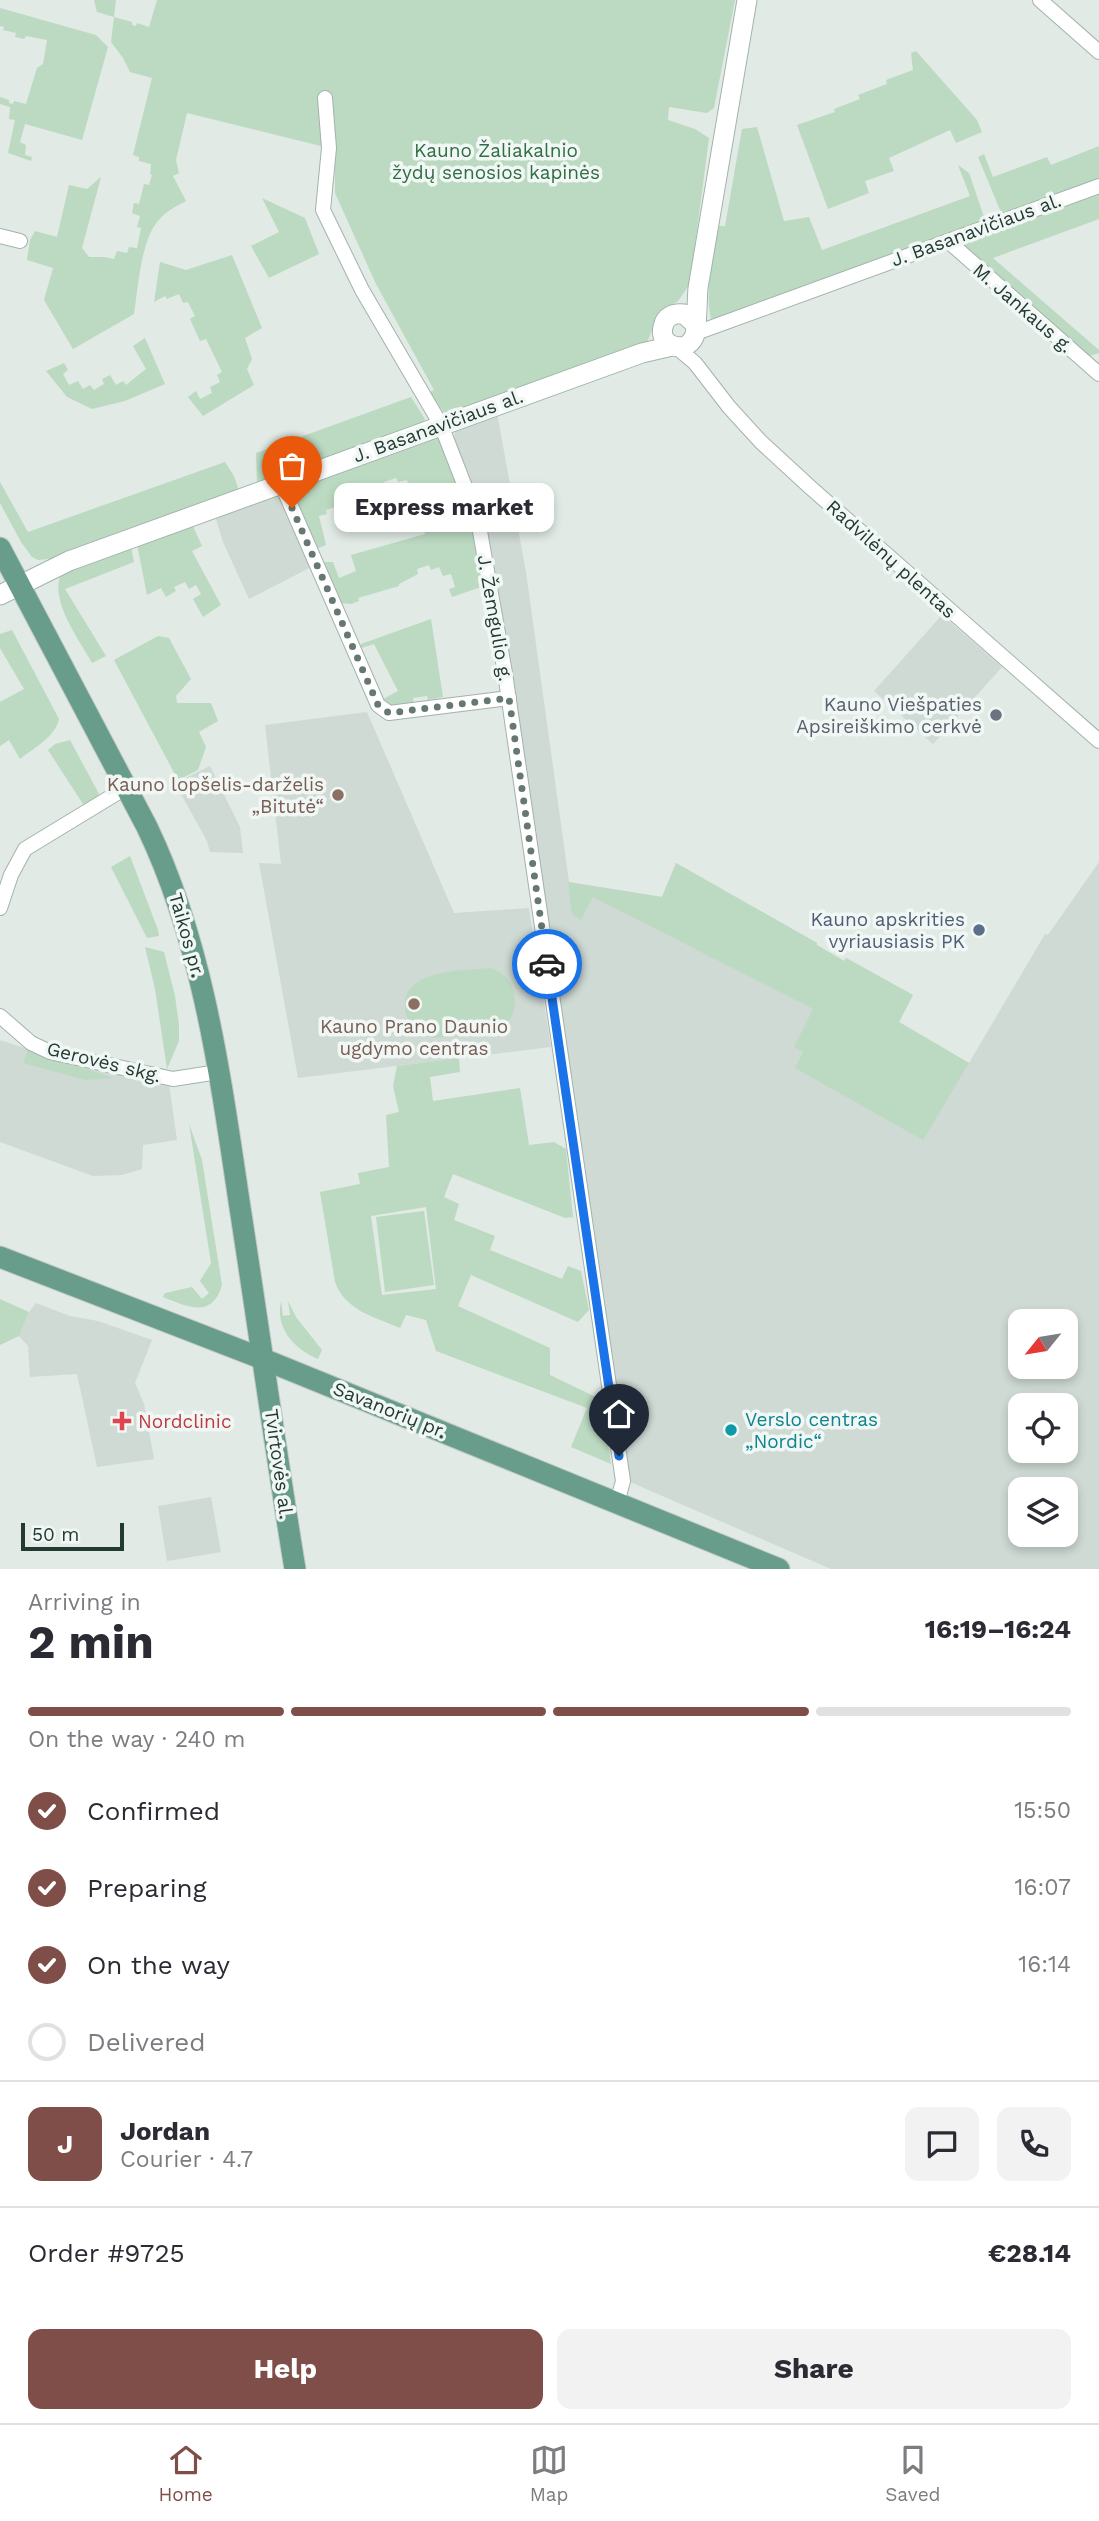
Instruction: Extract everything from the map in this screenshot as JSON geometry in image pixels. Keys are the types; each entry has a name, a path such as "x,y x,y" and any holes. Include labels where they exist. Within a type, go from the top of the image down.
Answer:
{"main road":[{"name":"Taikos pr.","path":"0,548 127,787 167,869 182,911 205,996 263,1359"},
{"name":"Savanorių pr.","path":"0,1257 263,1359 779,1569"},
{"name":"Tvirtovės al.","path":"263,1359 295,1569"}],"street":[{"path":"681,333 698,288 747,0"},
{"path":"1040,0 1099,52"},
{"name":"J. Žemgulio g.","path":"325,98 329,148 323,210 362,290 441,425 478,520 509,698 623,1481 617,1503"},
{"name":"J. Basanavičiaus al.","path":"0,595 69,561 642,353 654,341 948,241 1099,186"},
{"path":"0,236 20,241"},
{"name":"M. Jankaus g.","path":"948,241 1099,374"},
{"name":"Radvilėnų plentas","path":"681,333 695,363 729,407 761,442 898,566 1099,741"},
{"path":"281,483 378,705 383,710 389,713 509,698"},
{"path":"0,908 25,849 127,787"},
{"name":"Gerovės skg.","path":"0,1016 32,1043 50,1052 173,1079 218,1072"}],"shaded area":[{"path":"497,413 526,572 569,882 662,897 676,863 844,961 846,958 913,995 899,1022 969,1063 1045,934 1048,935 1099,862 1099,1569 831,1569 630,1482 520,728 454,441 455,429"},
{"path":"290,488 321,562 249,599 223,542 215,516"},
{"path":"942,615 1002,667 933,744 874,691"},
{"name":"Kauno Prano Daunio ugdymo centras","path":"367,712 454,913 529,908 551,1047 298,1078 259,863 281,864 265,725"},
{"path":"210,766 240,827 243,853 210,852 207,841 175,783"},
{"path":"0,1040 28,1049 71,1053 117,1063 167,1069 177,1140 143,1145 142,1169 122,1175 93,1176 0,1142"},
{"path":"36,1303 152,1340 135,1383 144,1404 154,1459 97,1467 77,1374 30,1377 28,1346 19,1336 29,1312"},
{"path":"211,1497 221,1552 167,1561 158,1506"}],"green space":[{"path":"94,0 116,0 114,17 97,12"},
{"name":"Kauno Žaliakalnio žydų senosios kapinės","path":"157,0 735,0 714,108 707,113 669,107 668,120 695,129 709,138 690,284 678,301 659,313 646,345 444,413 430,392 434,390 376,284 335,193 335,156 329,148 187,113 176,160 179,173 173,176 186,201 164,215 152,229 141,265 134,314 73,349 44,300 53,268 27,260 30,240 35,231 57,237 69,185 87,189 101,177 82,248 89,257 114,259 117,251 127,253 129,247 137,248 141,228 137,227 140,216 132,213 134,203 139,204 144,184 149,185 152,175 151,164 139,161 139,157 133,155 152,78 130,72 111,42 114,17 132,22 132,25 136,26 137,23 149,27"},
{"path":"0,8 96,35 108,47 82,140 25,124 20,142 26,145 25,155 32,157 31,161 8,153 15,120 9,119 10,107 0,104 0,97 9,100 9,103 13,104 14,101 26,104 37,68 43,64 47,40 15,37 16,33 3,30 4,27 0,26"},
{"path":"916,51 977,120 982,132 956,143 950,130 889,158 894,171 865,181 869,193 828,209 797,125 835,112 834,109 860,99 858,95 913,70 911,53"},
{"path":"757,127 784,221 809,217 822,250 970,196 958,165 969,173 985,220 723,317 711,319 709,284 712,261 719,226 725,226 742,129"},
{"path":"1099,146 1099,179 1005,213 1000,210 978,157 984,154 993,177 1047,157 1051,165"},
{"path":"1099,193 1099,219 993,258 1099,350 1099,353 1086,357 961,243"},
{"path":"262,198 305,218 319,254 269,278 251,246 279,232"},
{"path":"232,255 262,328 245,338 252,359 247,369 254,385 203,416 188,397 196,391 200,399 212,393 210,387 220,382 217,375 222,372 206,339 200,341 190,319 195,316 188,302 183,303 179,294 167,299 165,296 154,302 160,262 186,270"},
{"path":"145,338 165,384 125,401 92,409 67,397 46,371 64,363 68,370 63,374 69,385 78,381 83,389 90,385 94,390 104,384 102,379 110,375 116,385 123,381 126,385 146,369 133,346"},
{"path":"411,397 425,419 422,424 257,485 256,453"},
{"path":"437,436 442,441 463,498 419,510 416,502 423,500 418,487 410,489 407,480 398,482 396,478 384,482 386,487 366,496 366,499 326,510 327,514 319,516 326,545 316,549 290,488"},
{"path":"225,462 239,491 57,558 38,560 32,557 0,503 0,482 28,532"},
{"path":"470,514 481,587 452,597 449,589 455,587 451,574 443,576 439,567 431,570 429,565 417,569 418,574 399,586 358,598 359,601 351,604 340,603 321,562 333,562 339,578 356,571 351,555 425,534 424,530"},
{"path":"192,524 202,546 192,551 221,605 203,617 193,599 201,594 196,585 189,589 185,582 174,587 176,591 166,597 161,588 147,595 137,544"},
{"path":"131,546 134,562 65,589 106,656 92,663 62,607 58,584 61,574"},
{"path":"431,619 443,697 428,700 427,696 413,698 414,703 391,706 383,699 398,691 374,644 361,648 361,644"},
{"path":"12,630 59,719 49,737 20,759 9,740 0,746 0,702 24,689 0,648 0,634"},
{"path":"158,636 169,638 191,679 176,696 177,703 211,703 218,721 199,732 206,747 198,770 178,780 114,660"},
{"path":"70,740 99,794 93,802 83,804 48,750 55,744"},
{"path":"130,856 159,936 147,938 111,867"},
{"path":"676,863 844,961 846,958 913,995 899,1022 969,1063 923,1140 795,1068 803,1052 794,1047 813,1009 593,897 581,920 572,914 568,882 662,897"},
{"path":"145,947 164,952 175,996 179,1041 167,1069 155,989"},
{"path":"490,968 506,977 514,994 514,1009 509,1020 500,1028 475,1035 433,1038 421,1034 412,1026 406,1015 405,1003 408,992 415,984 452,971"},
{"path":"28,1049 113,1078 85,1080 23,1063"},
{"path":"459,1058 460,1072 430,1077 433,1101 520,1088 529,1145 554,1142 566,1149 573,1217 565,1218 453,1174 444,1197 459,1204 454,1220 495,1236 490,1250 562,1279 568,1266 581,1271 589,1310 578,1322 471,1275 458,1306 550,1348 550,1375 602,1400 611,1464 571,1447 587,1408 436,1351 426,1320 406,1315 400,1328 353,1306 340,1292 335,1282 320,1192 360,1184 358,1173 389,1167 386,1115 399,1112 393,1086 397,1066","holes":["426,1207 436,1289 382,1295 371,1216"]},
{"path":"189,1124 202,1160 222,1285 212,1303 198,1308 163,1297 165,1293 192,1287 202,1299 209,1293 200,1281 211,1263"},
{"path":"424,1211 434,1285 385,1292 376,1217"},
{"path":"0,1299 29,1312 19,1336 0,1345"},
{"path":"281,1301 283,1316 290,1315 288,1301 296,1317 322,1350 318,1359 301,1350 288,1336 281,1320"}],"way so far":[{"path":"292,508 378,705 383,710 389,713 509,698 547,964"}],"place":[{"name":"Express market","path":"292,508"},
{"name":"Kauno Viešpaties Apsireiškimo cerkvė","path":"996,715"},
{"name":"Kauno lopšelis-darželis „Bitutė“","path":"338,795"},
{"name":"Kauno apskrities vyriausiasis PK","path":"979,930"},
{"name":"Kauno Prano Daunio ugdymo centras","path":"414,1004"},
{"name":"Nordclinic","path":"122,1421"},
{"name":"Verslo centras „Nordic“","path":"731,1430"}],"route":[{"path":"547,964 619,1456"}]}
